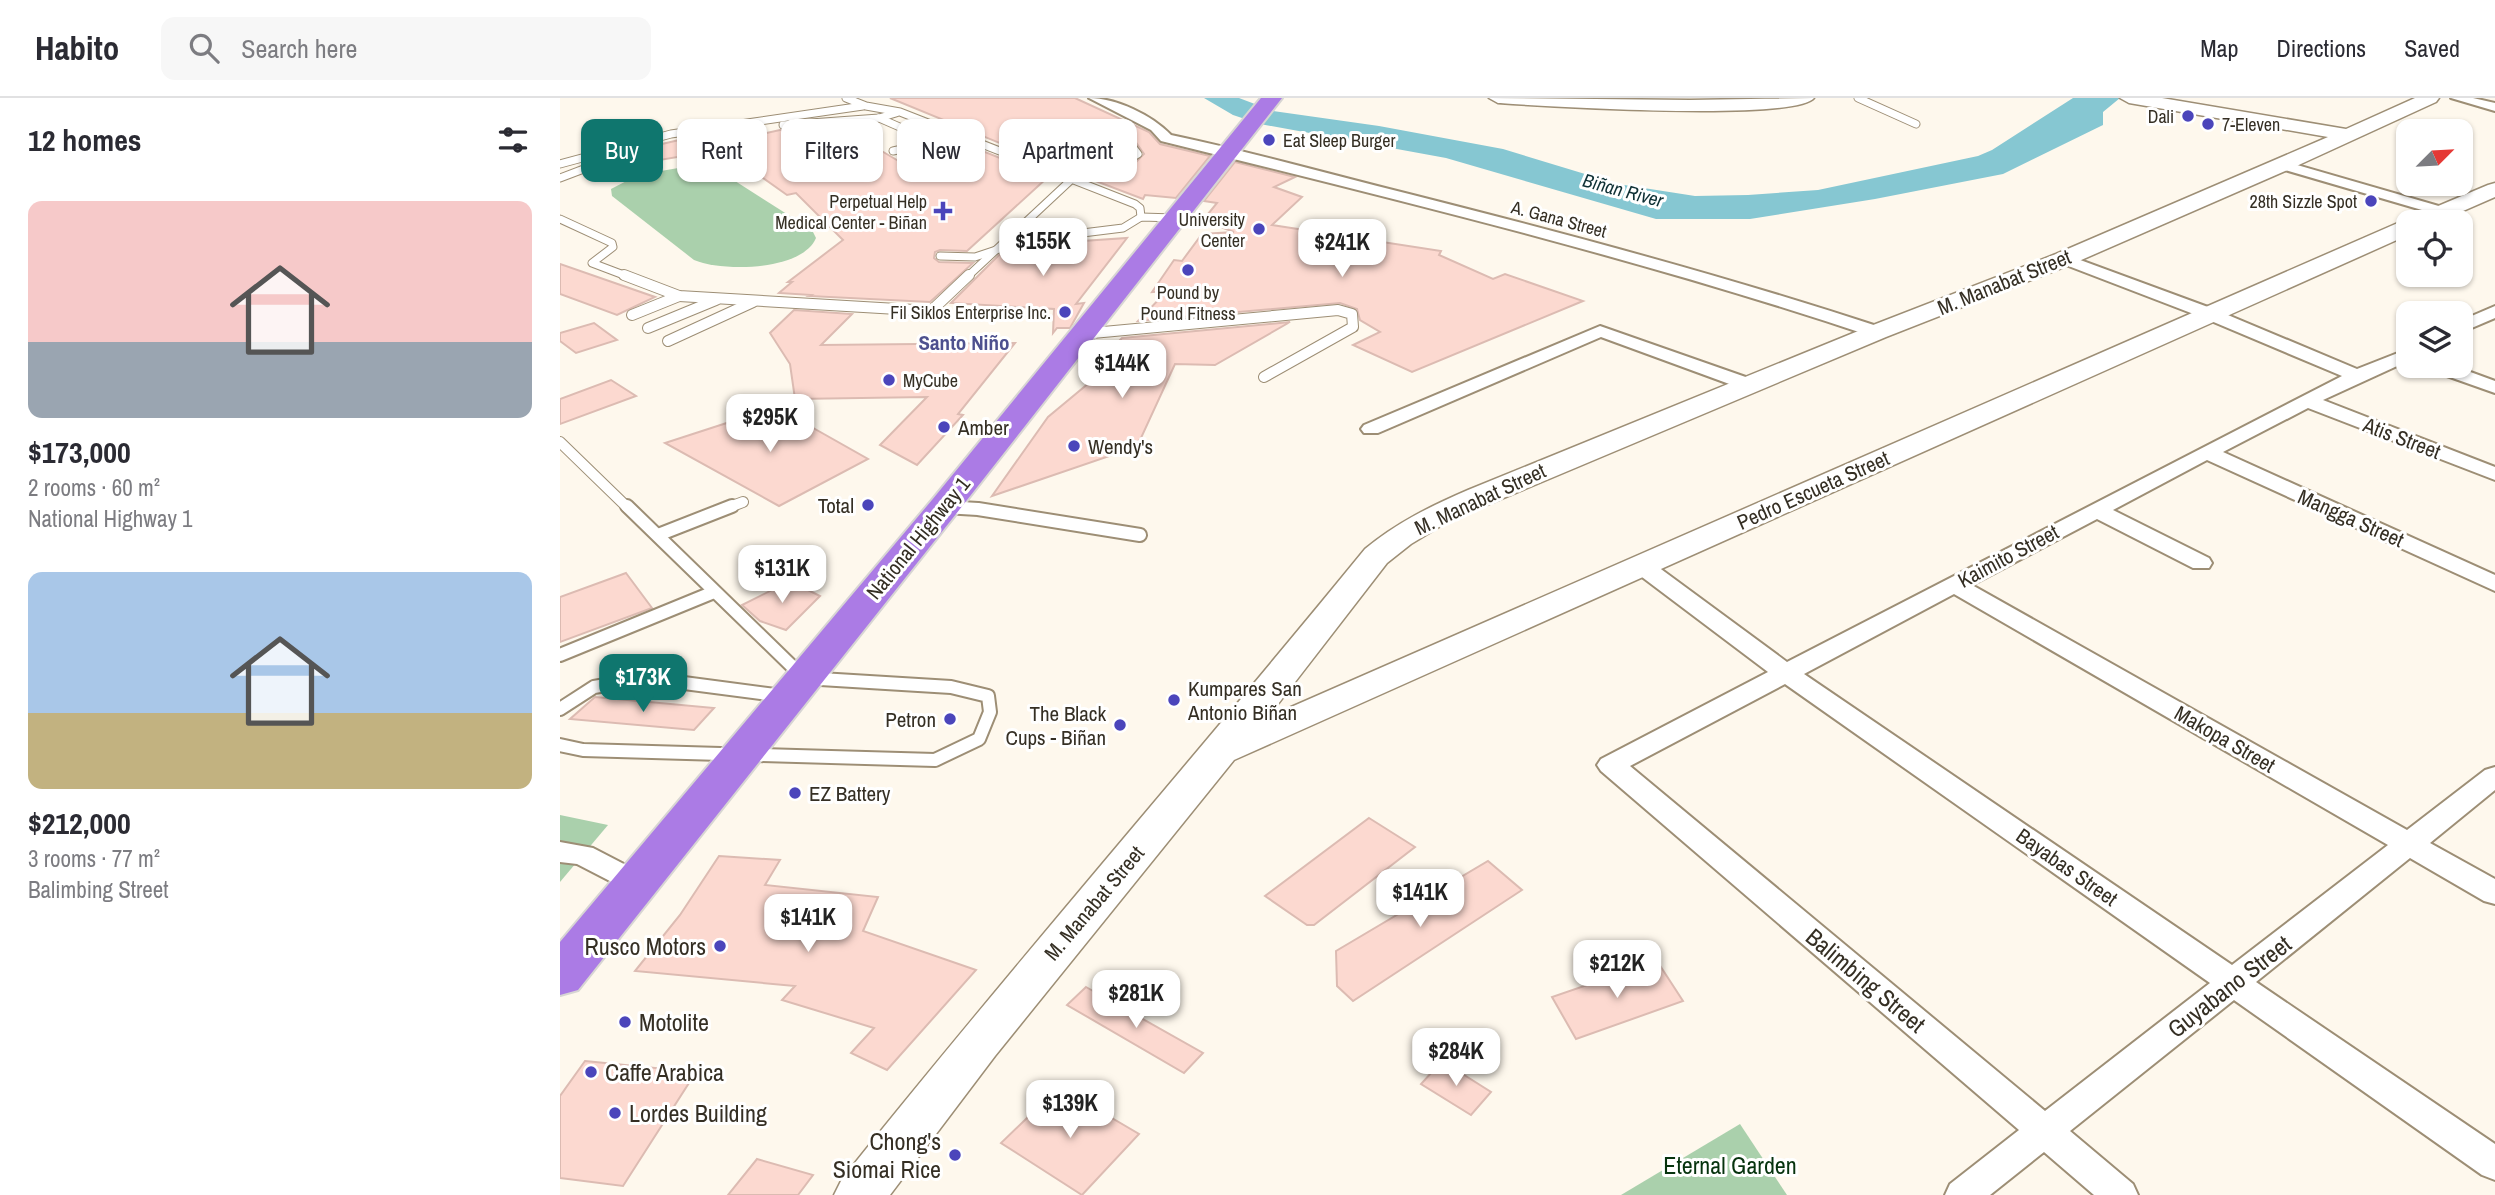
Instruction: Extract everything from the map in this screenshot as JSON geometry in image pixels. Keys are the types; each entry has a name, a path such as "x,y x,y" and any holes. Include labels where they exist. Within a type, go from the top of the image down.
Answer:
{"highway":[{"name":"National Highway 1","path":"560,976 1272,98"}],"main road":[{"path":"1498,98 1645,106 1740,104 1805,98"},
{"path":"2129,98 2348,135"},
{"name":"M. Manabat Street","path":"860,1195 978,1043 1219,753 1376,556 1391,542 1433,516 1479,496 1877,332 2064,259 2297,159 2430,98"},
{"path":"2242,118 2287,131 2299,138 2297,159"},
{"path":"2449,210 2495,190"},
{"name":"Pedro Escueta Street","path":"1219,753 2396,232"}],"street":[{"name":"A. Gana Street","path":"1095,98 1156,127 1166,138 1238,140 1825,314 1877,332"},
{"path":"2457,98 2495,107"},
{"path":"2297,159 2438,210"},
{"path":"2064,259 2210,314 2357,376"},
{"path":"2473,322 2495,312"},
{"path":"1371,429 1600,331 1750,385"},
{"name":"Kaimito Street","path":"1611,765 2207,452 2357,376 2396,360"},
{"path":"2470,378 2495,387"},
{"name":"Atis Street","path":"2310,402 2495,474"},
{"name":"Mangga Street","path":"2207,452 2495,584"},
{"path":"2096,510 2201,563"},
{"name":"Bayabas Street","path":"1642,566 1786,673 2495,1164"},
{"name":"Makopa Street","path":"1955,584 2495,893"},
{"name":"Balimbing Street","path":"1611,765 2120,1195"},
{"name":"Guyabano Street","path":"1963,1195 2495,776"},
{"path":"560,852 583,855 637,884"}],"lane":[{"path":"846,98 866,106 900,112 999,151"},
{"path":"1858,98 1916,124"},
{"path":"767,120 866,106"},
{"path":"767,126 879,118 900,112"},
{"path":"879,118 934,142 893,151"},
{"path":"560,164 624,145 677,135"},
{"path":"1129,142 1138,154 1125,162 1106,165 1082,157 1129,142"},
{"path":"560,178 581,170"},
{"path":"560,219 612,243 613,247 592,263 679,296 931,311 1069,182"},
{"path":"1080,182 1136,204 1140,208 1141,217"},
{"path":"940,256 975,257 1051,236 1123,228 1141,217 1175,218"},
{"path":"632,315 679,296"},
{"path":"648,328 718,299"},
{"path":"668,341 756,300"},
{"path":"1082,335 1338,310 1352,314 1353,327 1264,377"},
{"path":"560,442 714,593 797,687"},
{"path":"657,535 743,502"},
{"path":"943,507 978,509 1140,535"},
{"path":"560,655 714,593"},
{"path":"560,709 594,687 646,678 797,687 951,687 988,696 990,712 979,739 935,760 583,750 560,745"}],"green space":[{"path":"677,168 677,182 737,182 812,230 816,238 808,249 779,263 742,267 694,260 612,196 611,189 624,182 663,182 663,171"},
{"path":"560,815 608,825 560,882"},
{"name":"Eternal Garden","path":"1740,1124 1787,1195 1621,1195"}],"water":[{"name":"Biñan River","path":"1204,98 1239,98 1273,111 1379,126 1503,149 1618,184 1695,196 1818,190 1978,156 1992,150 2073,98 2120,98 2103,112 2103,125 2003,174 1875,199 1750,219 1656,219 1446,158 1260,124 1233,115"}],"building":[{"path":"890,98 1075,98 1121,119 999,119 999,143 985,137 985,119 941,119"},
{"path":"1137,126 1149,132 1160,144 1210,156 1176,198 1145,195 1143,199 1098,182 1137,182 1137,161 1144,154 1137,144"},
{"path":"780,130 781,182 883,182 883,152 897,160 897,182 985,182 985,152 999,158 999,182 1043,182 967,251 935,252 934,258 939,262 973,263 930,302 779,293 792,282 788,282 843,240 796,193 787,195 767,181 767,133"},
{"path":"677,140 677,157 663,159 663,144"},
{"path":"1235,162 1295,177 1274,187 1302,197 1272,225 1441,251 1439,255 1493,279 1505,274 1583,301 1412,372 1353,345 1380,332 1360,320 1357,309 1340,303 1138,321 1167,291 1152,292 1174,260 1182,261 1202,234 1234,232 1210,223 1216,215 1208,214 1217,203 1204,201"},
{"path":"1127,238 1076,304 1084,303 1070,328 1057,328 1053,333 1054,309 951,303 999,255 1053,243"},
{"path":"560,264 655,297 617,315 560,294"},
{"name":"MyCube","path":"794,310 852,314 821,345 1015,343 958,414 963,415 917,465 880,445 927,397 795,399 790,364 770,333"},
{"path":"1290,322 1215,365 1175,364 1141,438 1133,448 992,496 1048,417 1113,363 1098,363 1122,338"},
{"path":"594,323 617,340 576,353 560,341 560,333"},
{"path":"611,380 636,396 560,424 560,399"},
{"path":"776,407 868,459 779,506 665,443"},
{"path":"626,573 652,608 560,642 560,597"},
{"path":"790,581 820,596 786,630 760,621 742,605"},
{"path":"595,697 714,708 694,730 570,719"},
{"path":"1369,818 1415,847 1314,925 1307,925 1265,896"},
{"path":"719,856 780,860 765,885 878,897 863,931 976,970 887,1070 851,1053 874,1028 782,1000 795,986 635,971 680,915"},
{"path":"1488,861 1522,890 1353,1001 1337,986 1336,951"},
{"path":"1657,961 1683,1001 1576,1039 1552,997"},
{"path":"1086,987 1203,1053 1184,1073 1067,1005"},
{"name":"Lordes Building","path":"585,1061 696,1072 623,1186 560,1178 560,1096"},
{"path":"1442,1061 1491,1092 1471,1115 1421,1084"},
{"path":"1059,1087 1139,1134 1082,1195 1001,1143"},
{"path":"757,1159 813,1175 798,1195 728,1195"}],"place":[{"name":"Dali","path":"2188,116"},
{"name":"7-Eleven","path":"2208,124"},
{"name":"Eat Sleep Burger","path":"1269,140"},
{"name":"28th Sizzle Spot","path":"2371,201"},
{"name":"Perpetual Help Medical Center - Biñan","path":"943,211"},
{"name":"University Center","path":"1259,229"},
{"name":"Pound by Pound Fitness","path":"1188,270"},
{"name":"Fil Siklos Enterprise Inc.","path":"1065,312"},
{"name":"MyCube","path":"889,380"},
{"name":"Amber","path":"944,427"},
{"name":"Wendy's","path":"1074,446"},
{"name":"Total","path":"868,505"},
{"name":"Kumpares San Antonio Biñan","path":"1174,700"},
{"name":"Petron","path":"950,719"},
{"name":"The Black Cups - Biñan","path":"1120,725"},
{"name":"EZ Battery","path":"795,793"},
{"name":"Rusco Motors","path":"720,946"},
{"name":"Motolite","path":"625,1022"},
{"name":"Caffe Arabica","path":"591,1072"},
{"name":"Lordes Building","path":"615,1113"},
{"name":"Chong's Siomai Rice","path":"955,1155"}],"district":[{"name":"Santo Niño","path":"964,342"}]}
